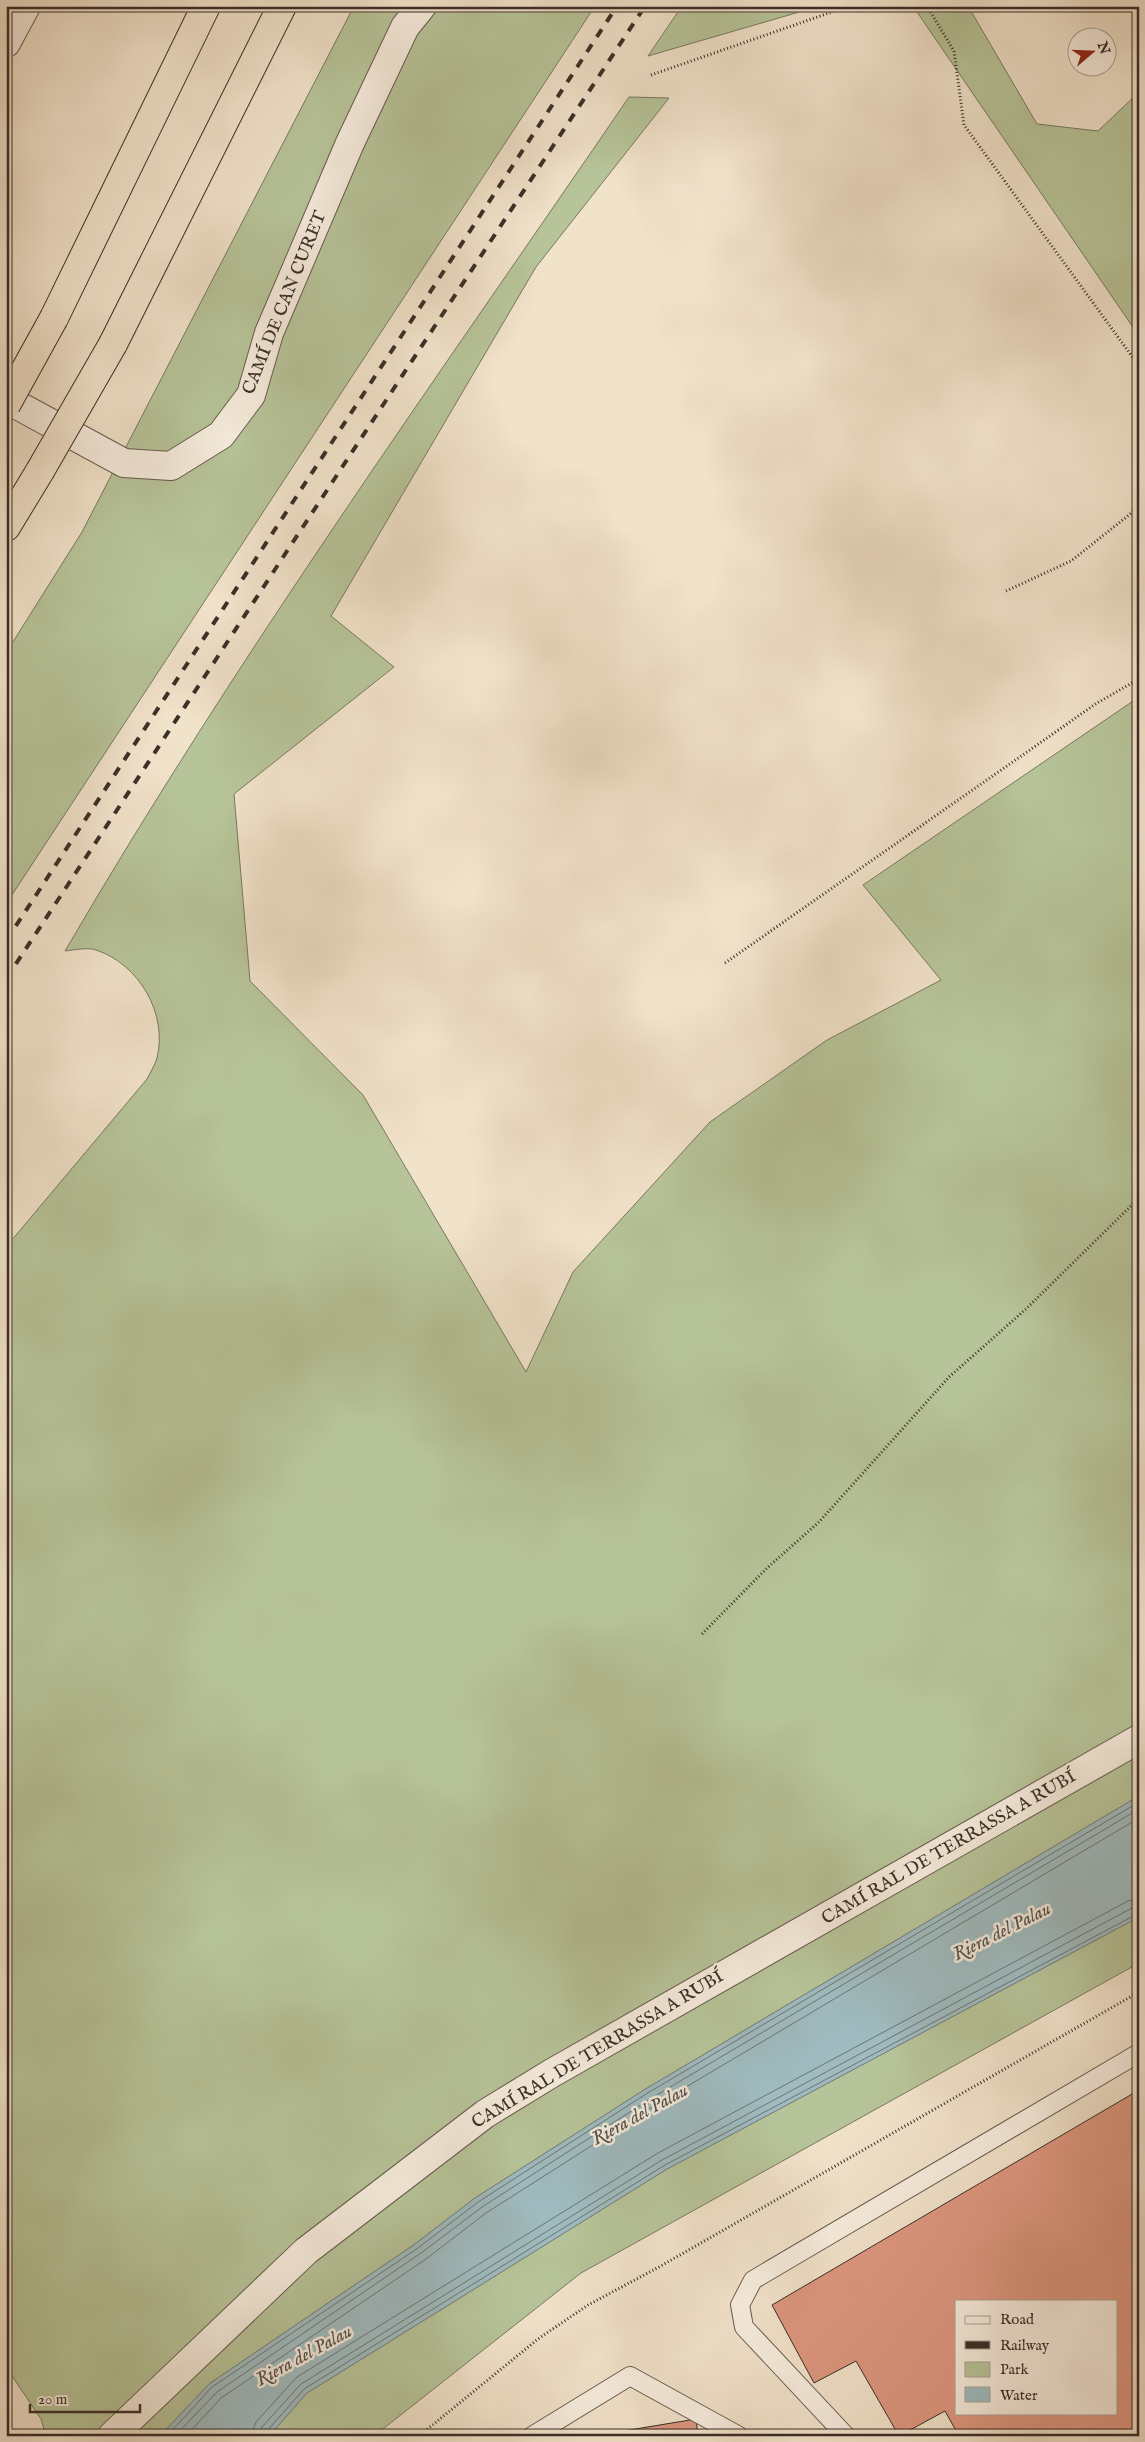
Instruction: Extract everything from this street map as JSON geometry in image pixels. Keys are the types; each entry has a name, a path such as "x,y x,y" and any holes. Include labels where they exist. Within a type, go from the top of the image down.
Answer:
{"highway":[{"path":"6,405 54,318 206,6"},
{"path":"6,527 113,344 282,6"}],"street":[{"path":"6,43 26,6"},
{"name":"CAMÍ DE CAN CURET","path":"6,399 124,463 171,466 221,435 251,395 269,333 350,143 405,26 422,6"},
{"name":"CAMÍ RAL DE TERRASSA A RUBÍ","path":"112,2436 306,2251 485,2114 552,2073 1139,1739"}],"lane":[{"path":"846,2436 744,2328 740,2305 753,2280 1139,2053"},
{"path":"532,2436 630,2376 739,2436"}],"path":[{"path":"651,75 849,6"},
{"path":"927,6 954,51 964,126 1139,366"},
{"path":"1006,591 1071,561 1139,507"},
{"path":"725,963 1097,703 1139,679"},
{"path":"702,1634 768,1568 819,1522 949,1377 1026,1309 1139,1198"},
{"path":"419,2436 538,2339 588,2305 659,2267 1139,1992"}],"green space":[{"path":"354,6 595,6 6,904 6,653 82,532"},
{"path":"682,6 820,6 648,56"},
{"path":"925,6 968,6 1037,124 1098,131 1137,94 1139,336 917,12"},
{"path":"629,97 669,98 536,267 331,616 394,667 234,794 250,981 363,1095 526,1372 573,1272 710,1122 827,1040 941,980 863,885 1139,697 1139,1796 644,2090 475,2198 415,2244 209,2384 160,2436 46,2436 41,2419 6,2367 6,1247 147,1079 157,1058 159,1041 154,1008 147,993 125,967 111,957 93,949 65,951 131,841 268,625"},
{"path":"1139,1917 1139,1963 581,2273 374,2436 269,2436 307,2393 667,2169"}],"water":[{"name":"Riera del Palau","path":"1139,1796 1139,1917 667,2169 307,2393 269,2436 160,2436 209,2384 415,2244 475,2198 644,2090"}],"building":[{"path":"1139,2090 1139,2436 959,2436 945,2411 899,2436 856,2361 814,2383 772,2305"},
{"path":"696,2419 698,2436 593,2436"}],"railway":[{"path":"6,941 617,6"},
{"path":"6,979 645,6"}]}
